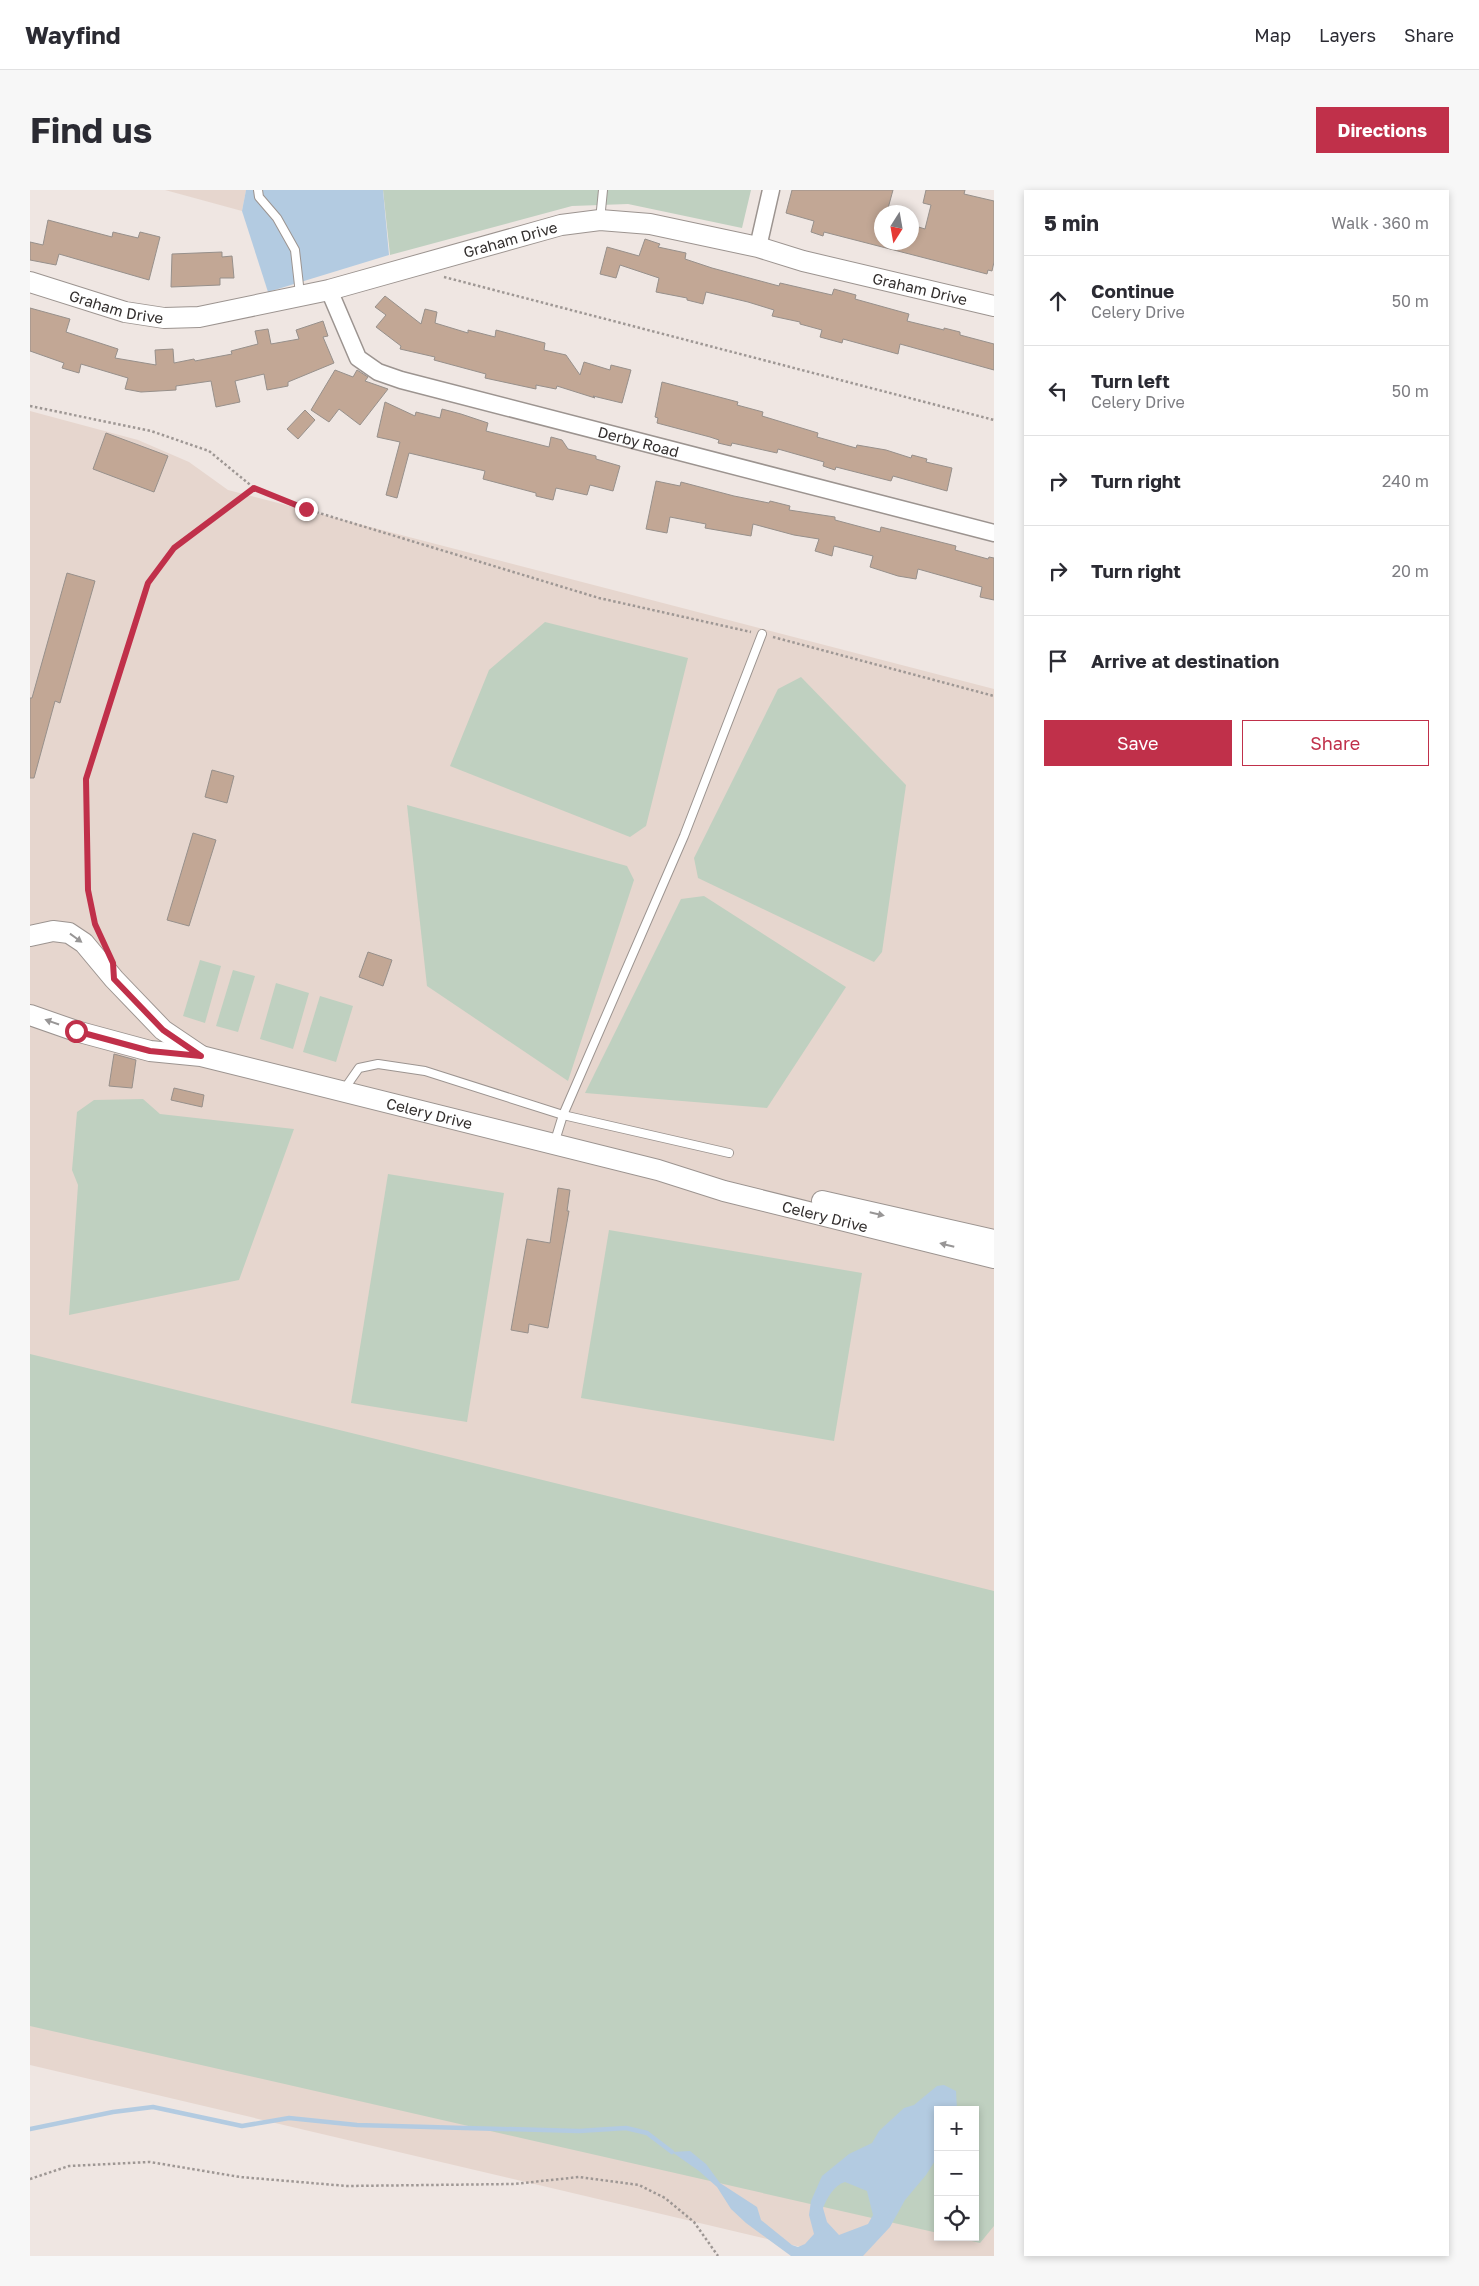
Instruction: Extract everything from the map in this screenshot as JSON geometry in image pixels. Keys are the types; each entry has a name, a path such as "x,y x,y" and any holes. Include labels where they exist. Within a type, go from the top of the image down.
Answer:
{"street":[{"path":"758,247 771,190"},
{"name":"Graham Drive","path":"30,282 125,312 164,318 198,317 329,290 552,228 600,220 650,224 758,247 802,261 994,306"},
{"name":"Derby Road","path":"329,290 358,358 378,372 420,385 994,533"},
{"name":"Celery Drive","path":"30,936 53,930 69,933 84,943 114,979 163,1030 201,1056"},
{"name":"Celery Drive","path":"30,1015 76,1031 150,1051 201,1056 658,1170 724,1191 994,1258"},
{"name":"Celery Drive","path":"658,1170 727,1180 994,1240"}],"lane":[{"path":"258,190 259,197 277,218 295,250 301,296"},
{"path":"600,220 603,190"},
{"path":"554,1144 563,1115 684,836 762,634"},
{"path":"342,1091 359,1068 378,1064 425,1070 563,1115 729,1153"}],"path":[{"path":"435,275 994,420"},
{"path":"30,406 151,431 209,451 254,488 306,509 598,598 762,634 994,696"},
{"path":"100,933 95,924 88,890 86,779 148,583 174,548 254,488"},
{"path":"30,2179 69,2166 150,2162 240,2177 347,2186 514,2184 579,2177 639,2185 665,2198 694,2222 718,2256"}],"shaded area":[{"path":"165,190 246,190 242,211"},
{"path":"30,411 138,440 189,462 228,490 994,689 994,2256 839,2256 30,2065"}],"green space":[{"path":"383,190 751,190 742,228 628,204 572,206 390,255"},
{"path":"545,622 688,658 646,826 630,837 450,766 489,670"},
{"path":"801,677 906,785 882,952 874,962 698,878 694,858 778,689"},
{"path":"407,805 627,866 634,880 568,1081 427,986"},
{"path":"704,896 846,987 767,1108 585,1093 681,899"},
{"path":"200,960 221,966 205,1023 183,1016"},
{"path":"233,970 255,976 238,1032 216,1026"},
{"path":"276,983 309,993 293,1049 260,1039"},
{"path":"320,996 353,1006 336,1062 303,1052"},
{"path":"143,1099 160,1114 294,1129 239,1280 69,1315 78,1185 72,1170 77,1112 94,1100"},
{"path":"388,1174 504,1193 467,1422 351,1403"},
{"path":"609,1230 862,1273 834,1441 581,1398"},
{"path":"30,1354 994,1591 994,2226 980,2243 972,2241 979,2241 979,2106 934,2106 934,2232 30,2026"}],"water":[{"path":"246,190 383,190 389,255 268,292 242,211"},
{"path":"944,2085 956,2091 957,2106 934,2106 934,2162 905,2200 890,2227 863,2256 791,2256 746,2223 731,2209 717,2187 699,2171 672,2152 690,2151 706,2164 720,2183 757,2207 761,2220 792,2245 798,2247 805,2244 814,2234 809,2215 811,2201 822,2176 849,2154 872,2143 879,2131 904,2108 914,2105 937,2086","holes":["845,2182 867,2191 873,2215 868,2224 839,2235 827,2222 823,2208 834,2189"]}],"building":[{"path":"792,190 893,190 889,205 874,205 874,245 824,232 823,236 811,232 814,221 786,213"},
{"path":"926,190 965,190 964,194 994,201 994,262 992,271 988,270 987,274 894,250 919,250 919,227 925,229 931,205 923,203"},
{"path":"48,220 112,237 113,232 138,238 140,232 160,237 149,280 59,254 56,265 30,260 30,242 43,245"},
{"path":"645,239 660,244 658,247 686,253 685,259 712,268 779,286 780,283 832,295 834,289 856,295 855,299 909,314 907,321 960,332 960,335 994,344 994,370 900,344 898,354 843,339 842,343 820,337 822,330 800,324 800,322 772,316 774,310 706,292 703,304 687,300 687,298 656,292 659,278 620,265 616,278 600,274 607,247 639,256"},
{"path":"222,252 222,257 232,256 234,278 220,278 220,285 171,287 172,254"},
{"path":"385,296 421,324 425,309 437,312 435,323 468,333 468,330 495,337 496,330 545,343 544,350 566,355 580,375 584,362 610,370 611,365 631,370 622,403 593,396 595,398 557,386 556,389 536,385 536,389 485,378 486,374 434,360 435,357 400,349 401,346 376,327 386,315 375,307"},
{"path":"30,308 70,319 66,332 118,349 115,358 156,365 155,350 173,349 174,363 194,359 195,361 232,354 231,351 258,344 255,331 268,329 271,344 299,339 296,330 323,321 328,336 323,337 334,363 288,382 288,386 267,390 264,374 235,381 240,402 216,407 211,381 176,386 176,390 141,392 125,389 128,378 81,364 79,373 62,368 64,363 30,351"},
{"path":"335,370 353,377 357,370 368,377 365,381 388,389 360,425 339,409 329,422 311,410"},
{"path":"662,382 738,402 737,405 763,412 762,416 818,433 817,437 856,448 857,445 886,450 911,458 912,455 927,459 926,462 952,468 947,491 893,476 891,481 836,467 835,470 823,466 824,462 778,449 777,453 732,443 731,446 718,443 719,440 710,437 657,423 658,418 655,417"},
{"path":"385,402 415,416 416,412 440,418 442,409 461,414 488,423 486,431 549,447 551,437 562,440 568,449 596,456 596,459 620,466 613,491 590,485 587,495 556,488 553,500 536,496 536,493 483,479 485,471 409,453 397,498 386,495 400,442 377,437"},
{"path":"305,410 315,420 298,439 287,429"},
{"path":"106,433 168,456 154,492 93,469"},
{"path":"656,481 680,486 681,482 734,496 769,503 770,501 790,506 789,510 835,517 835,520 880,532 881,527 956,546 955,550 988,559 989,557 994,558 994,600 980,597 982,587 918,569 916,579 898,576 870,567 873,556 834,546 832,556 815,551 819,539 794,535 753,524 751,536 705,528 706,524 670,517 667,533 646,529"},
{"path":"67,573 95,581 60,703 55,701 34,778 30,778 30,698 32,698"},
{"path":"212,770 234,776 227,803 205,797"},
{"path":"193,833 216,840 189,926 167,920"},
{"path":"368,952 392,960 383,986 359,977"},
{"path":"114,1054 136,1060 132,1088 109,1086"},
{"path":"174,1088 204,1095 202,1107 171,1100"},
{"path":"558,1188 570,1190 567,1211 569,1211 548,1328 529,1324 528,1333 511,1330 527,1239 550,1243"}],"waterway":[{"path":"30,2129 113,2112 153,2107 242,2126 289,2118 357,2125 579,2131 626,2128 647,2133 672,2152"}],"route":[{"path":"76,1031 150,1051 201,1056 163,1030 114,979 113,963 95,924 88,890 86,779 148,583 174,548 254,488 306,509"}]}
